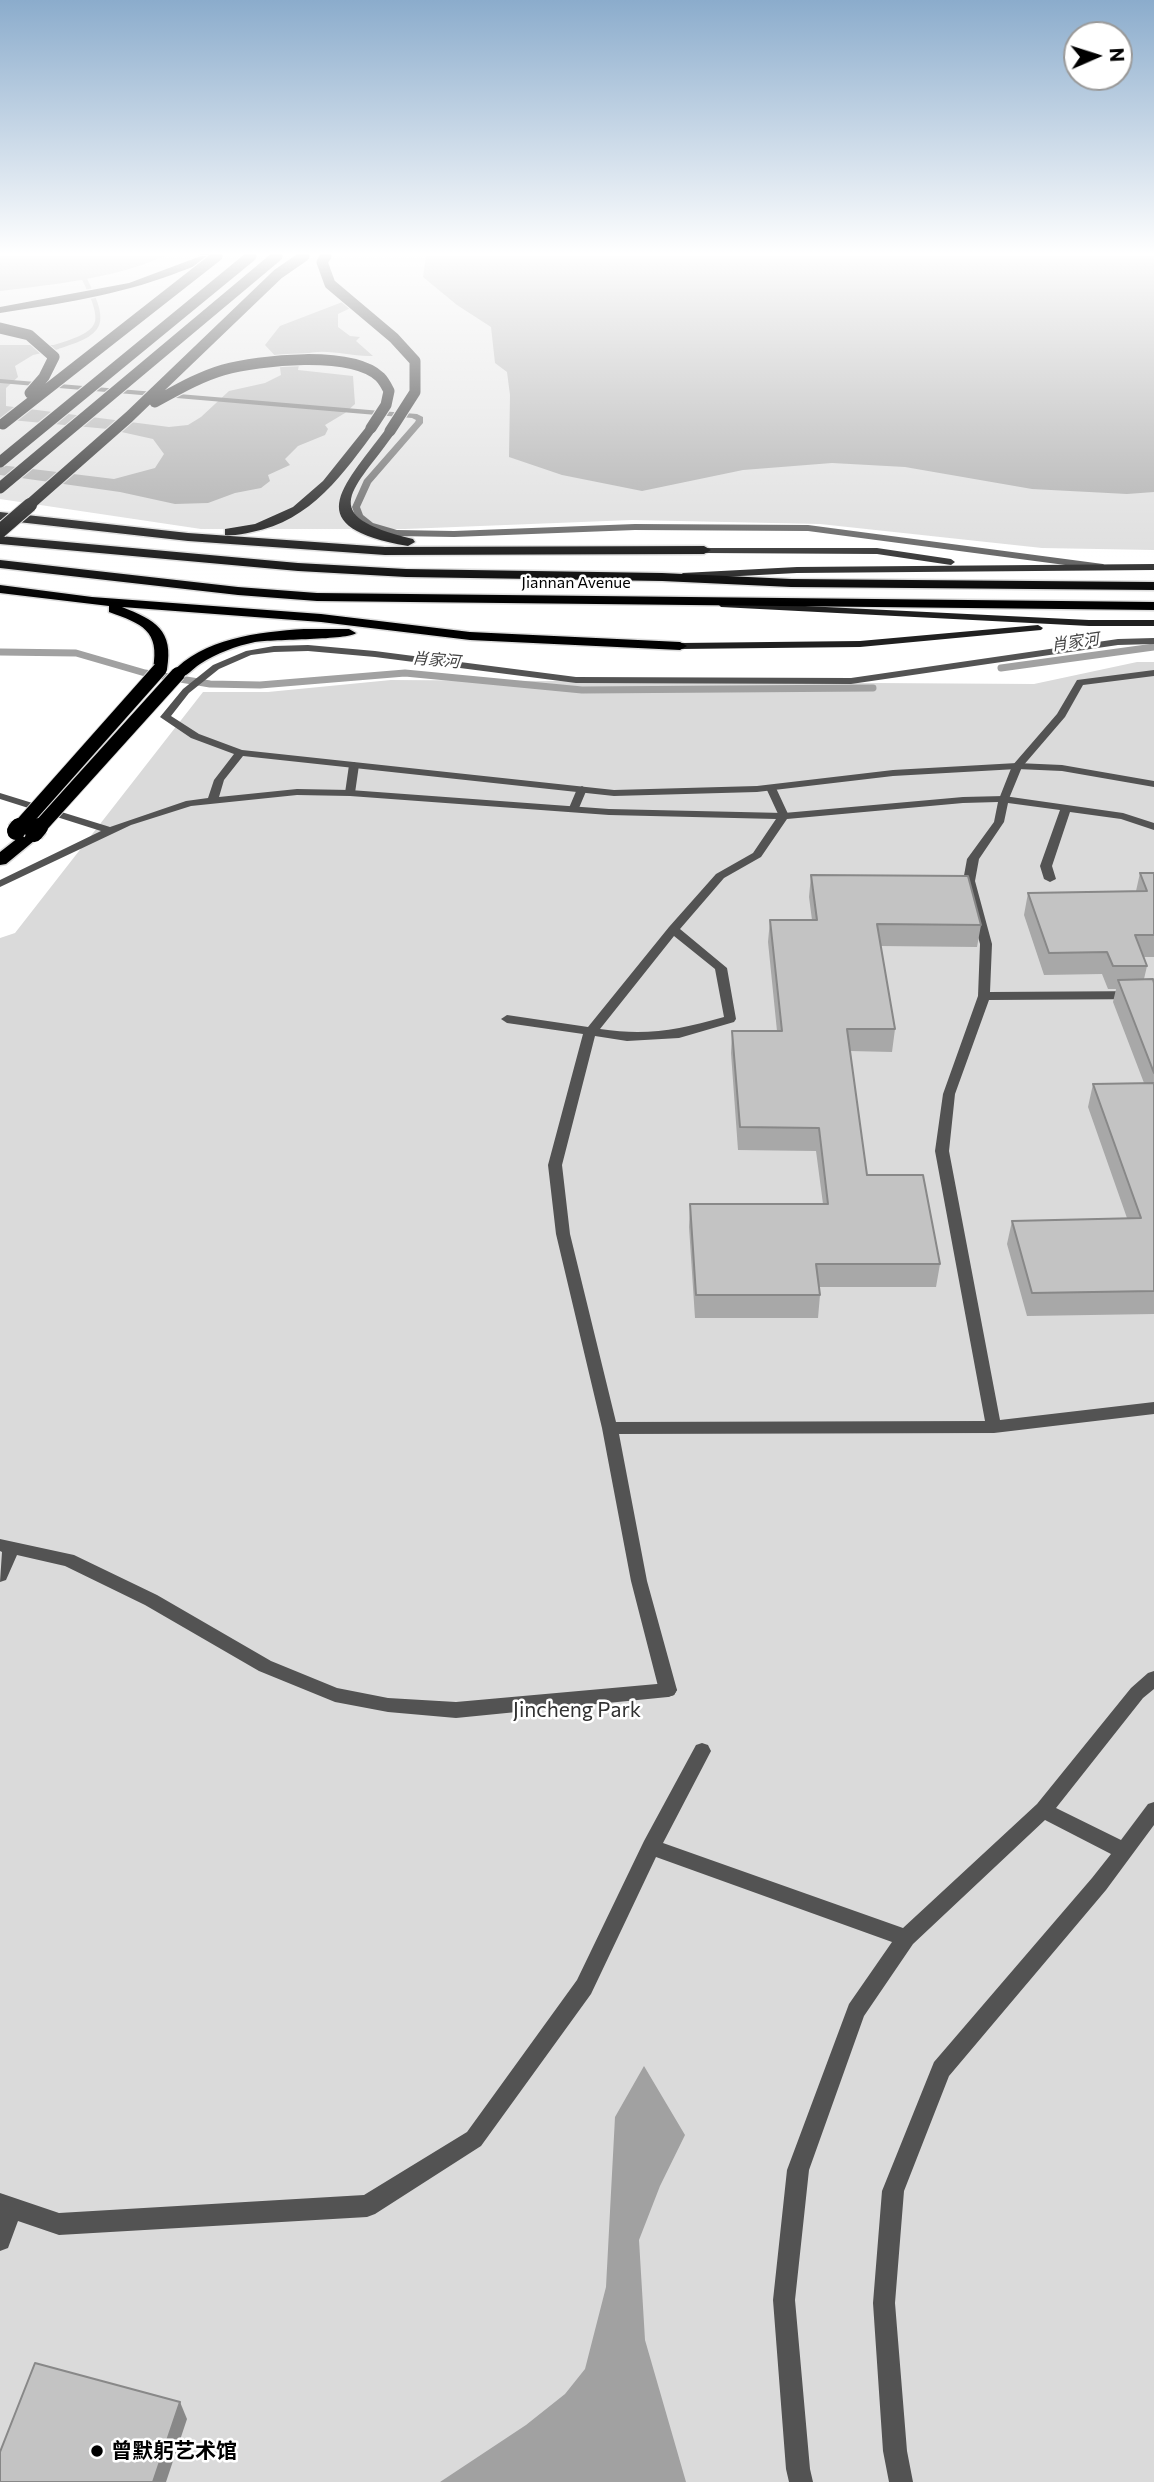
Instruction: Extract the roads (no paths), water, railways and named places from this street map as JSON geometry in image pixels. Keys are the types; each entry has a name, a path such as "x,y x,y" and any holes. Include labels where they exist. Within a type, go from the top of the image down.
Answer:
{"highway":[{"path":"1,425 47,372"},
{"path":"1,425 69,372"},
{"path":"0,462 110,372"},
{"path":"0,488 139,372"},
{"path":"0,531 175,372"},
{"path":"128,417 193,381 221,372"},
{"path":"188,537 240,531 284,520 315,499 389,401 389,390 380,376 371,372"},
{"path":"415,372 415,392 345,493 345,509 358,527 386,539 479,552"},
{"path":"0,516 188,537 385,551 704,550"},
{"name":"Jiannan Avenue","path":"0,540 298,567 406,573 662,576 791,583 1154,586"},
{"name":"Jiannan Avenue","path":"0,564 238,591 317,597 1154,606"},
{"path":"0,589 92,601 321,618 470,636"},
{"path":"0,845 16,831 160,669 165,653 161,638 144,621 92,601"},
{"path":"0,860 34,833 178,674 190,663 222,647 276,634 470,636 680,646"}],"main road":[{"path":"704,550 877,551 994,569"},
{"path":"662,576 797,570 1154,567"},
{"path":"656,601 1089,623 1154,623"},
{"path":"680,646 860,644 1089,623"}],"street":[{"path":"0,381 414,416 419,419 419,423 367,482 356,507 359,516 370,525 396,533 454,534 635,527 808,528 1108,568"},
{"path":"1154,641 1118,642 851,681 576,680 308,648 249,653 216,667 189,689 165,717 195,736 240,753 614,793 771,788 892,773 1017,766 1062,768 1154,784"},
{"path":"994,1427 942,1151 949,1094 984,996 986,944 969,881 973,859 999,822 1003,799 1017,766 1061,715 1080,682 1154,673"},
{"path":"212,799 219,780 240,753"},
{"path":"350,793 354,765"},
{"path":"771,788 783,816"},
{"path":"574,808 582,789"},
{"path":"0,884 109,830 190,803 298,792 350,793 610,812 783,816 1003,799 1123,816 1154,827"},
{"path":"0,796 109,830"},
{"path":"1050,879 1046,866 1066,807"},
{"path":"0,1575 6,1546 68,1560 152,1600 265,1665 335,1695 388,1705 456,1710 668,1690 639,1581 610,1428 564,1234 555,1165 590,1033 673,929 720,876 757,855 783,816"},
{"path":"507,1019 627,1037 679,1034 730,1019 721,968 673,929"},
{"path":"984,996 1154,995"},
{"path":"610,1428 994,1427 1154,1408"},
{"path":"801,2482 784,2300 798,2170 856,2011 906,1938 1043,1810 1137,1693 1154,1678"},
{"path":"0,2240 6,2206 59,2224 367,2206 474,2139 584,1987 651,1847 702,1751"},
{"path":"1043,1810 1122,1850"},
{"path":"901,2482 894,2452 884,2304 893,2191 941,2069 1099,1884 1154,1810"},
{"path":"651,1847 906,1938"}],"waterway":[{"name":"肖家河","path":"1001,668 1154,647"},
{"name":"肖家河","path":"0,652 76,653 145,673 210,684 260,685 405,673 582,690 873,688"}],"place":[{"name":"曾默躬艺术馆","path":"97,2451"}],"park label":[{"name":"Jincheng Park","path":"577,1710"}]}
